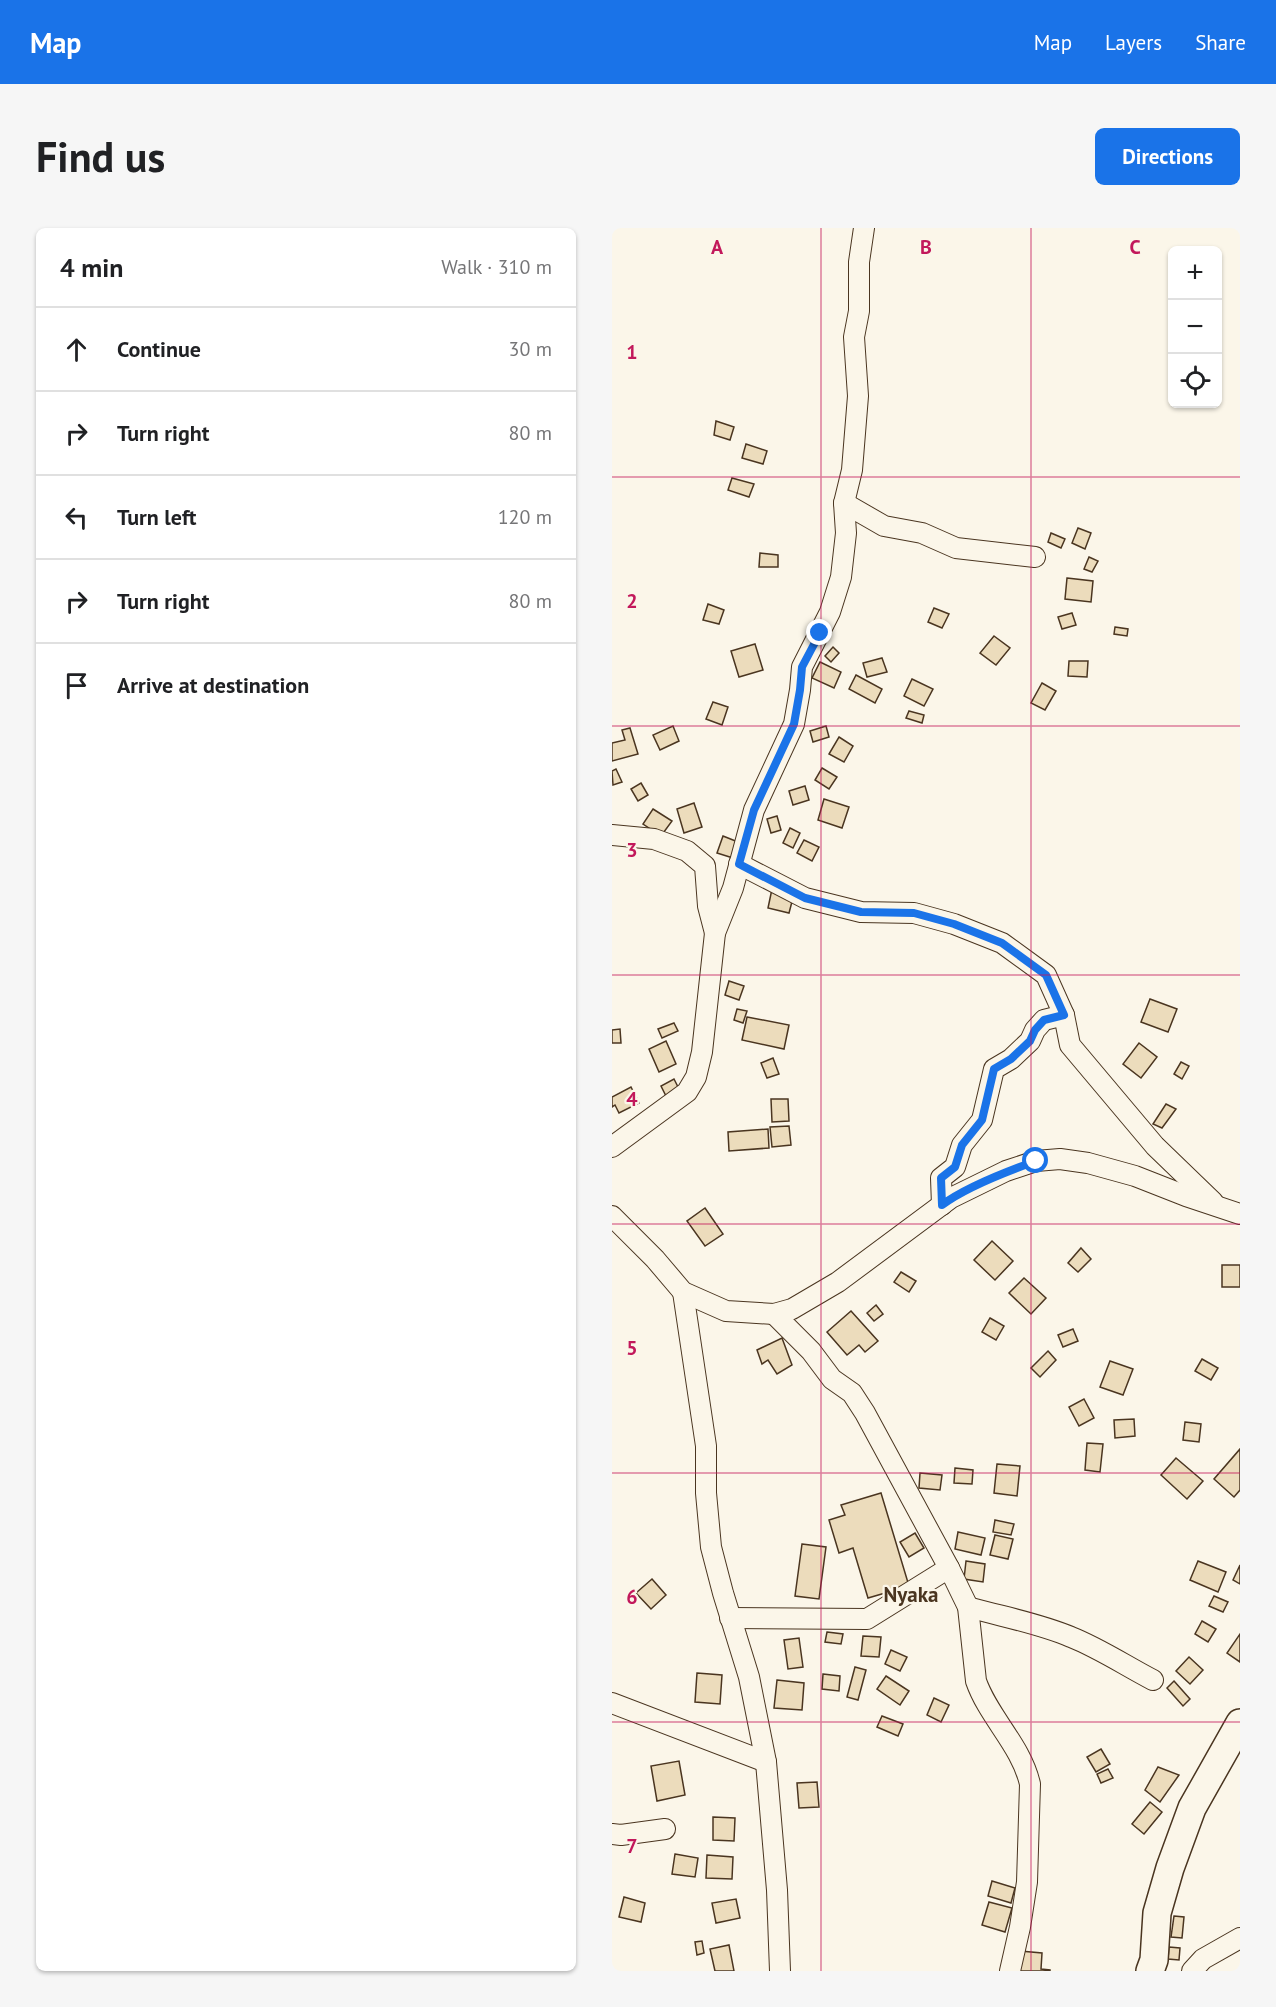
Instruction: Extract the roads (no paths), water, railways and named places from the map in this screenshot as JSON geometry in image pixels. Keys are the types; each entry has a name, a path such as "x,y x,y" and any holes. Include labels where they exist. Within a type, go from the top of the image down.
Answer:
{"street":[{"path":"612,1147 687,1092 692,1084 702,1052 715,933 733,888 754,810 794,724 802,667 830,612 842,577 846,533 844,503 852,470 858,396 854,337 859,311 859,262 864,228"},
{"path":"844,503 884,526 922,533 956,548 1035,557"},
{"path":"612,835 654,838 687,851 705,866 708,906 715,933"},
{"path":"739,864 805,898 861,912 914,913 954,924 1002,943 1046,975 1064,1015 1070,1046 1155,1146 1217,1206"},
{"path":"942,1205 941,1178 955,1167 962,1145 982,1120 994,1069 1011,1059 1030,1041 1035,1030 1044,1020 1064,1015"},
{"path":"612,1216 655,1259 683,1292 726,1311 774,1314 792,1309 838,1282 951,1198 1006,1171 1036,1161 1060,1159 1088,1163 1135,1176 1240,1214"},
{"path":"683,1292 706,1446 706,1493 711,1547 749,1677 766,1762 777,1890 780,1971"},
{"path":"774,1314 811,1351 831,1379 852,1393 949,1568 968,1607 976,1681 980,1692 1028,1772 1030,1784 1027,1882 1010,1971"},
{"path":"730,1618 867,1619 949,1568"},
{"path":"968,1607 1035,1624 1073,1638 1153,1680"},
{"path":"612,1703 766,1762"},
{"path":"1150,1971 1154,1960 1157,1913 1170,1868 1192,1808 1240,1723"},
{"path":"612,1834 621,1835 665,1829"},
{"path":"1192,1971 1203,1959 1240,1938"}],"district":[{"name":"Nyaka","path":"911,1594"}]}
